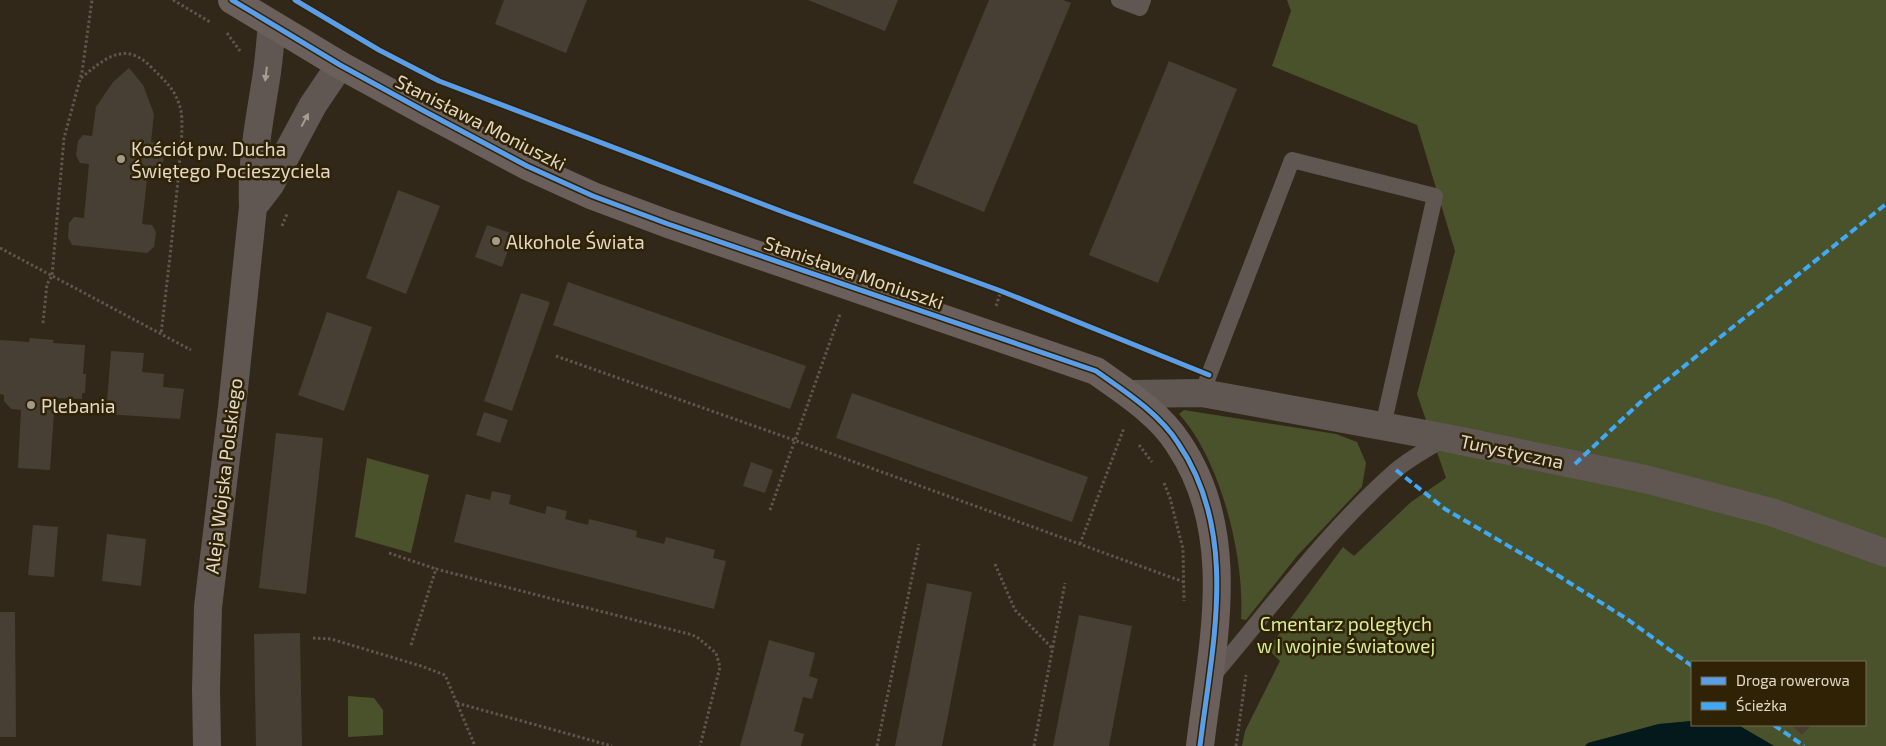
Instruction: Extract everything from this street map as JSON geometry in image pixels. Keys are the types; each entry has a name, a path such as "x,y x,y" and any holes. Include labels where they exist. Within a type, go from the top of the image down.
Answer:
{"street":[{"name":"Stanisława Moniuszki","path":"232,0 340,65 527,166 593,196 668,224 1096,371 1129,394 1153,415 1178,442 1194,472 1207,507 1214,539 1217,563 1215,629 1200,746"},
{"name":"Aleja Wojska Polskiego","path":"207,746 208,607 232,408 253,207 252,179 255,141 266,78 272,25"},
{"path":"253,207 270,185 313,105 340,65"},
{"name":"Turystyczna","path":"1129,394 1202,393 1448,438 1645,479 1771,512 1886,553"}],"lane":[{"path":"1119,0 1140,8 1143,0"},
{"path":"1202,393 1292,160 1435,196 1383,426"},
{"path":"1208,682 1305,565 1350,515 1396,470 1418,454 1448,438"}],"path":[{"path":"43,323 47,284 52,276 64,138 81,78 92,0"},
{"path":"81,78 95,66 115,54 128,54 147,63 174,90 182,113 180,154 161,334"},
{"path":"280,233 290,206"},
{"path":"0,248 191,350"},
{"path":"770,510 842,311"},
{"path":"556,356 794,440 1184,582"},
{"path":"1118,422 1130,434"},
{"path":"1080,544 1124,427"},
{"path":"1137,442 1155,466"},
{"path":"1162,478 1170,498 1182,550 1185,608"},
{"path":"877,746 919,544"},
{"path":"389,553 436,569 697,637 716,653 720,667 700,746"},
{"path":"995,564 1015,610 1053,649"},
{"path":"411,645 436,569"},
{"path":"1034,746 1065,583"},
{"path":"313,638 331,640 446,675 475,746"},
{"path":"457,703 612,746"}],"green space":[{"name":"Cmentarz poległych w I wojnie światowej","path":"1287,0 1886,0 1886,746 1774,746 1740,726 1866,726 1866,661 1691,661 1691,721 1659,724 1588,743 1585,746 1242,746 1245,731 1280,661 1268,649 1343,547 1354,556 1411,502 1446,478 1417,394 1455,251 1417,125 1272,66 1291,11"},
{"path":"1184,410 1336,434 1357,442 1366,463 1362,487 1297,556 1246,620 1241,619 1239,568 1227,511 1207,457 1194,434 1179,414"},
{"path":"367,458 429,475 411,553 355,537"},
{"path":"348,696 374,698 383,710 383,735 348,737"}],"shaded area":[{"path":"1691,721 1691,726 1740,726 1774,746 1585,746 1588,743 1659,724"}],"building":[{"path":"504,0 587,0 566,53 495,24"},
{"path":"808,0 898,0 885,31"},
{"path":"989,0 1063,0 1071,3 984,212 913,183"},
{"path":"1169,61 1237,89 1158,283 1089,255"},
{"name":"Kościół pw. Ducha Świętego Pocieszyciela","path":"129,68 143,85 154,114 151,142 160,143 164,150 163,164 157,171 148,170 142,224 152,225 156,232 154,247 147,253 72,245 68,237 69,223 74,217 84,218 89,164 80,163 76,155 78,141 83,135 92,136 96,107 113,82"},
{"path":"398,190 440,206 406,294 366,278"},
{"path":"487,225 514,234 502,267 475,257"},
{"path":"568,282 806,366 790,409 553,325"},
{"path":"521,293 550,302 512,411 484,401"},
{"path":"327,312 372,327 344,411 298,395"},
{"name":"Plebania","path":"30,338 54,340 53,343 85,345 83,374 86,374 85,393 82,393 82,399 55,398 50,470 18,468 21,410 11,409 4,401 4,395 0,394 0,340 29,342"},
{"path":"111,351 144,353 142,372 164,374 163,387 184,389 180,419 106,414"},
{"path":"852,393 1088,477 1072,522 836,438"},
{"path":"484,412 508,420 500,443 476,435"},
{"path":"276,433 323,438 306,594 259,588"},
{"path":"751,462 773,470 765,493 743,486"},
{"path":"492,491 511,495 509,504 545,514 547,506 567,511 565,519 588,525 589,519 637,531 636,537 664,544 666,537 715,550 713,558 726,561 714,609 454,542 466,494 490,500"},
{"path":"33,525 58,527 54,577 28,575"},
{"path":"107,534 146,539 141,586 102,581"},
{"path":"927,583 972,592 942,746 895,746"},
{"path":"0,612 15,612 16,737 0,737"},
{"path":"1079,615 1132,626 1109,746 1053,746"},
{"path":"300,633 302,746 256,746 254,634"},
{"path":"769,640 815,653 809,676 818,679 812,699 803,697 794,731 804,734 801,746 740,746"},
{"path":"1792,726 1811,726 1802,735"}],"marked path":[{"path":"1575,464 1647,396 1886,204"},
{"path":"1396,470 1445,509 1543,566 1627,619 1691,665"},
{"path":"1775,726 1804,746"}],"cycle path":[{"path":"232,0 340,65 424,111 527,166 593,196 668,224 1096,371 1129,395 1151,412 1178,443 1197,478 1209,515 1215,552 1217,591 1215,630 1200,746"},
{"path":"295,0 379,50 439,81 786,213 1001,291 1209,375"}],"place":[{"name":"Kościół pw. Ducha Świętego Pocieszyciela","path":"121,159"},
{"name":"Alkohole Świata","path":"496,241"},
{"name":"Plebania","path":"31,405"}]}
